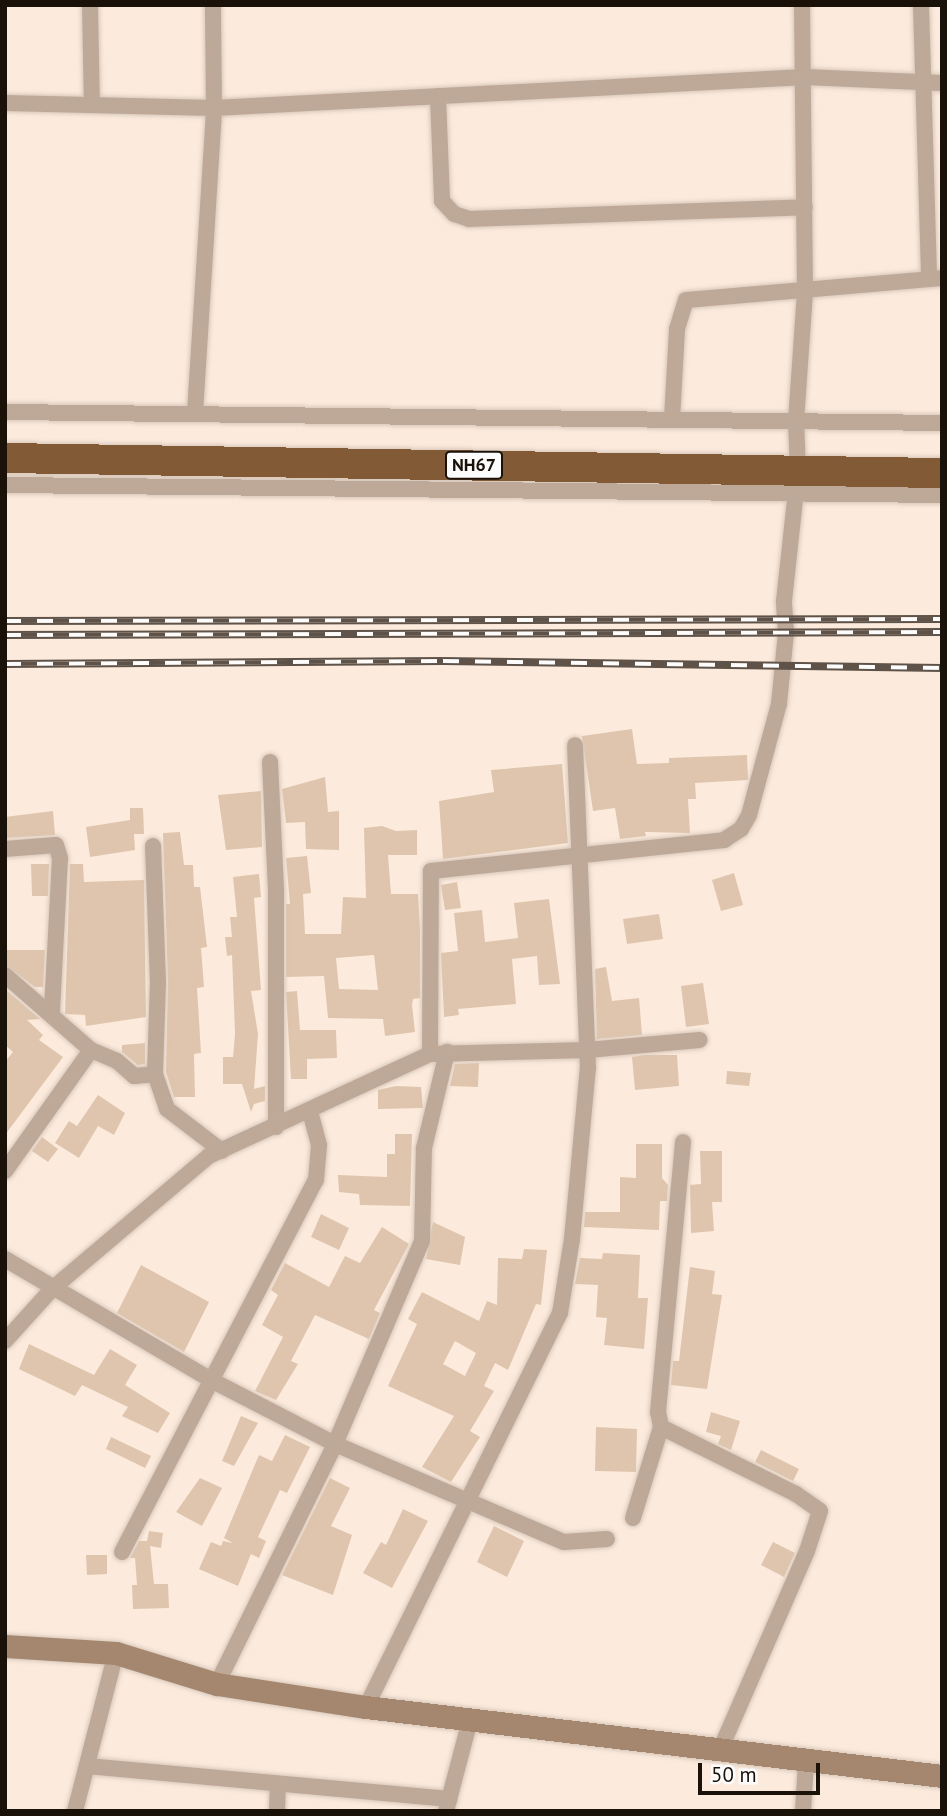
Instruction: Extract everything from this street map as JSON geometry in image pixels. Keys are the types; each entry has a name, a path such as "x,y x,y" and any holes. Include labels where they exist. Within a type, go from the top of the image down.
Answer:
{"highway":[{"name":"NH67","path":"5,439 797,472 942,453"},
{"name":"NH67","path":"5,458 942,473"}],"main road":[{"path":"5,1646 116,1653 218,1684 366,1707 806,1762 942,1776"}],"street":[{"path":"90,5 92,105"},
{"path":"195,413 214,108 213,5"},
{"path":"430,1054 431,872 581,853 724,840 741,829 779,704 797,472 796,421 805,292 802,5"},
{"path":"672,419 677,329 685,300 918,283 935,278 921,5"},
{"path":"5,103 214,108 804,77 942,83"},
{"path":"438,96 442,201 454,214 469,219 805,207"},
{"path":"5,412 942,423"},
{"path":"5,485 797,472 942,495"},
{"path":"366,1707 559,1312 572,1239 587,1051 575,745"},
{"path":"270,762 276,891 276,1127"},
{"path":"5,849 56,845 60,858 52,1013"},
{"path":"153,846 158,982 155,1074 167,1109 222,1150"},
{"path":"5,975 52,1013 91,1050 117,1061 134,1076 155,1074"},
{"path":"5,1340 52,1289 209,1156 430,1054 587,1051 700,1040"},
{"path":"5,1171 91,1050"},
{"path":"218,1684 335,1444 422,1241 424,1148 447,1052"},
{"path":"122,1552 316,1180 319,1145 310,1111"},
{"path":"633,1518 661,1427 658,1412 683,1142"},
{"path":"5,1259 213,1381 335,1444 564,1542 607,1539"},
{"path":"661,1427 796,1494 820,1511 807,1552 719,1751"},
{"path":"75,1811 116,1653"},
{"path":"87,1766 447,1805 470,1720"},
{"path":"803,1811 806,1762"},
{"path":"276,1811 278,1785"}],"building":[{"path":"632,729 637,764 669,763 669,758 747,755 748,780 695,783 696,799 688,799 690,833 645,832 646,836 620,839 615,808 593,811 582,736"},
{"path":"562,764 568,843 443,859 439,801 494,792 491,770"},
{"path":"325,777 328,812 339,811 339,850 306,849 305,822 286,823 282,789"},
{"path":"261,791 262,847 226,850 218,795"},
{"path":"130,808 143,808 144,834 134,834 135,850 90,857 86,827 130,820"},
{"path":"53,811 55,835 5,838 5,817"},
{"path":"382,826 396,831 417,830 417,855 388,855 391,894 418,894 420,998 413,999 412,1005 415,1032 385,1036 383,1019 328,1018 324,976 286,977 286,904 290,904 286,858 307,856 311,893 303,894 305,934 341,934 343,897 366,898 364,828","holes":["374,955 378,990 339,989 336,958"]},
{"path":"180,832 184,865 193,865 194,887 200,887 207,947 201,948 204,987 197,988 201,1053 194,1054 195,1097 174,1097 166,1072 168,982 163,833"},
{"path":"31,864 49,864 48,896 32,896"},
{"path":"70,864 83,864 84,882 144,880 146,1017 86,1026 85,1015 65,1014"},
{"path":"734,873 743,905 721,911 712,880"},
{"path":"259,874 261,897 254,898 261,990 251,991 258,1034 254,1089 265,1086 265,1101 254,1104 251,1112 242,1084 223,1084 223,1057 233,1057 235,1034 232,955 227,956 225,937 232,937 230,917 237,917 233,877"},
{"path":"457,882 461,908 445,910 441,885"},
{"path":"549,899 560,984 539,985 537,956 512,959 516,1004 458,1009 459,1015 444,1017 441,953 458,951 454,913 482,910 485,942 518,938 514,903"},
{"path":"659,914 663,939 627,944 623,919"},
{"path":"5,950 45,950 43,987 35,987 5,965"},
{"path":"606,967 612,1001 639,998 642,1035 597,1039 595,969"},
{"path":"703,983 709,1024 686,1027 681,986"},
{"path":"5,989 40,1019 27,1020 43,1035 39,1040 63,1057 5,1135 5,1062 13,1052 5,1045"},
{"path":"297,991 300,1030 336,1030 337,1058 307,1059 307,1079 291,1079 286,992"},
{"path":"145,1043 145,1064 138,1065 122,1052 122,1045"},
{"path":"677,1055 679,1086 635,1090 632,1057"},
{"path":"479,1063 478,1087 450,1086 455,1064"},
{"path":"727,1071 751,1073 749,1086 726,1084"},
{"path":"396,1086 421,1087 423,1108 378,1109 378,1090"},
{"path":"98,1095 125,1113 114,1135 98,1126 79,1158 55,1143 69,1121 77,1126"},
{"path":"395,1134 412,1134 410,1206 360,1205 359,1194 339,1192 338,1175 387,1177 387,1154 395,1154"},
{"path":"42,1137 58,1149 48,1162 32,1151"},
{"path":"636,1144 662,1144 662,1178 668,1185 667,1201 660,1201 659,1230 584,1227 585,1212 620,1212 620,1177 636,1178"},
{"path":"700,1151 722,1151 722,1202 712,1202 714,1231 691,1233 690,1185 701,1184"},
{"path":"321,1214 349,1228 339,1250 311,1237"},
{"path":"433,1222 465,1237 460,1265 426,1259"},
{"path":"382,1227 409,1244 374,1310 380,1313 369,1339 315,1315 291,1361 298,1364 276,1400 255,1391 283,1337 262,1325 278,1295 271,1290 285,1263 329,1287 345,1256 360,1263"},
{"path":"524,1249 547,1250 541,1305 536,1304 508,1370 495,1363 484,1386 494,1391 470,1431 480,1437 451,1482 422,1467 454,1416 388,1386 417,1324 408,1319 422,1292 479,1321 487,1301 497,1305 498,1258 522,1259","holes":["455,1341 476,1353 465,1376 443,1364"]},
{"path":"603,1253 640,1255 638,1298 648,1298 644,1349 604,1345 607,1318 596,1317 598,1285 575,1284 580,1258 602,1259"},
{"path":"141,1265 209,1302 184,1352 117,1313"},
{"path":"690,1267 715,1271 712,1294 722,1295 707,1389 671,1385 673,1361 679,1361"},
{"path":"29,1344 94,1375 110,1349 137,1365 125,1385 170,1413 158,1433 122,1416 128,1407 82,1385 75,1396 19,1369"},
{"path":"711,1412 740,1421 731,1450 718,1444 721,1436 706,1432"},
{"path":"241,1416 258,1423 234,1466 222,1461"},
{"path":"596,1427 637,1429 636,1472 595,1471"},
{"path":"285,1435 310,1447 287,1493 280,1490 258,1537 266,1541 259,1558 251,1554 238,1586 199,1569 211,1542 221,1546 223,1541 233,1543 224,1538 259,1455 272,1461"},
{"path":"111,1437 151,1456 145,1468 106,1449"},
{"path":"761,1450 799,1469 793,1481 755,1462"},
{"path":"200,1478 222,1488 202,1526 176,1512"},
{"path":"330,1478 350,1488 331,1526 352,1535 333,1595 282,1575"},
{"path":"403,1509 428,1521 392,1588 363,1573 381,1542 386,1545"},
{"path":"494,1526 524,1541 507,1577 477,1562"},
{"path":"149,1531 163,1533 161,1548 150,1546 154,1584 168,1584 169,1608 133,1609 132,1585 137,1585 135,1558 130,1558 139,1541 147,1541"},
{"path":"773,1542 795,1553 784,1577 761,1565"},
{"path":"86,1555 107,1555 107,1574 87,1575"}],"railway":[{"path":"5,621 942,619"},
{"path":"5,635 942,632"},
{"path":"5,664 443,661 942,668"}]}
